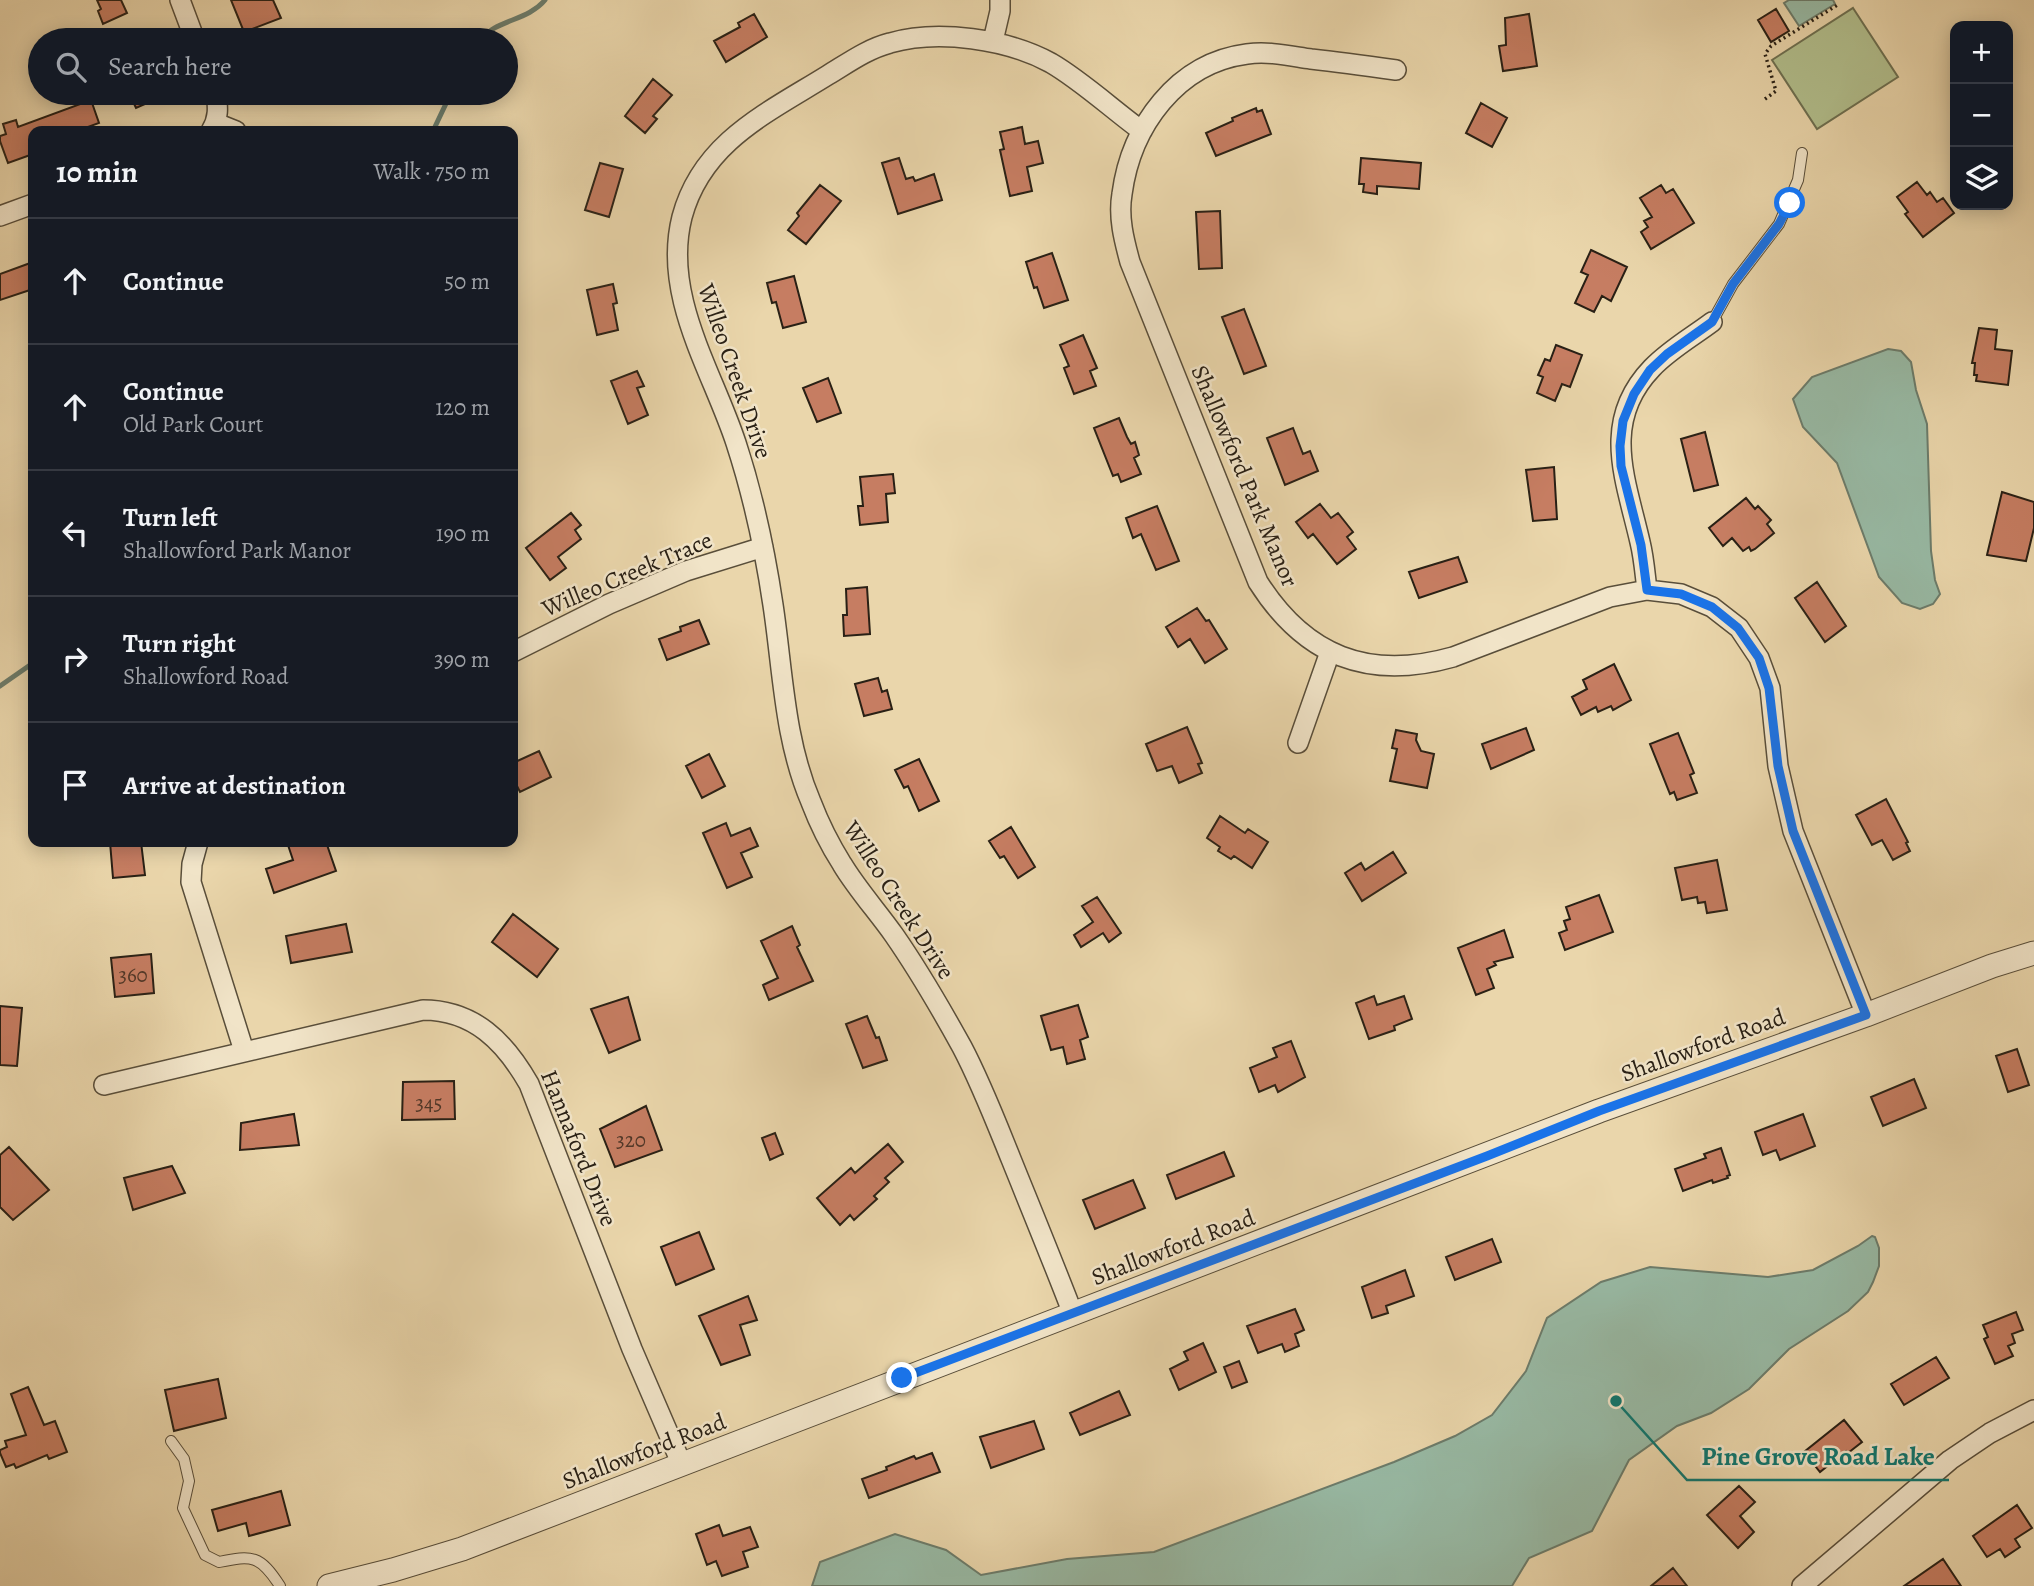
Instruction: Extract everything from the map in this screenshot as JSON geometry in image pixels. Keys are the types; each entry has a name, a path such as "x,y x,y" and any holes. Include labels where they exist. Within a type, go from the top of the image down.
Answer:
{"street":[{"path":"180,0 190,28"},
{"path":"993,41 1000,0"},
{"name":"Willeo Creek Drive","path":"1073,1314 992,1110 964,1050 920,975 842,865 811,802 787,722 774,607 763,547 736,444 680,291 678,240 682,215 691,191 710,160 738,131 867,51 891,42 912,38 962,38 993,41 1024,51 1055,65 1142,131"},
{"path":"1142,131 1157,106 1178,83 1202,67 1231,57 1273,53 1396,70"},
{"path":"213,126 218,105"},
{"name":"Shallowford Park Manor","path":"1142,131 1128,163 1121,196 1122,230 1130,262 1258,582 1273,605 1289,624 1330,652 1380,666 1405,667 1453,657 1610,597 1647,590 1681,594 1712,607 1738,628 1759,658 1769,688 1778,766 1793,831 1866,1015"},
{"path":"0,216 28,206"},
{"path":"1647,590 1641,545 1621,466 1623,421 1634,394 1650,370 1667,354 1712,322"},
{"name":"Willeo Creek Trace","path":"518,650 609,604 686,571 763,547"},
{"path":"1298,743 1330,652"},
{"path":"197,847 191,882 244,1051"},
{"name":"Shallowford Road","path":"329,1586 462,1549 1599,1111 1866,1015 1992,966 2034,953"},
{"name":"Hannaford Drive","path":"104,1085 423,1010 443,1010 465,1018 499,1041 516,1060 529,1084 632,1349 682,1465"},
{"path":"1802,1586 1950,1460 1990,1433 2034,1410"}],"lane":[{"path":"1712,322 1733,284 1779,224 1798,180 1802,153"},
{"path":"171,1441 184,1459 189,1481 183,1508 205,1555 219,1562 252,1558 274,1576 280,1586"}],"path":[{"path":"1766,99 1776,91 1765,54 1771,46 1839,4"}],"shaded area":[{"path":"1789,0 1833,0 1835,4 1799,26 1784,3"},
{"path":"1853,8 1898,77 1817,129 1772,60"},
{"path":"1888,349 1901,351 1911,362 1916,390 1927,424 1931,551 1940,594 1933,604 1920,609 1902,603 1879,577 1837,463 1803,427 1793,399 1812,377"},
{"path":"1872,1236 1879,1248 1879,1266 1868,1292 1848,1311 1789,1349 1749,1389 1711,1413 1677,1426 1629,1460 1592,1531 1529,1558 1512,1586 812,1586 820,1562 895,1534 946,1550 981,1575 1067,1559 1154,1552 1394,1462 1455,1436 1492,1415 1526,1371 1547,1318 1601,1282 1650,1267 1768,1277 1813,1270"}],"building":[{"path":"97,0 121,0 127,13 103,24"},
{"path":"231,0 273,0 281,18 255,28 242,28"},
{"path":"1776,9 1789,31 1771,42 1758,20"},
{"path":"754,14 767,37 726,62 714,41 740,27 738,23"},
{"path":"1529,14 1537,66 1503,71 1499,46 1506,45 1505,18"},
{"path":"653,79 672,95 653,116 657,119 645,133 625,116"},
{"path":"1481,103 1507,118 1492,147 1466,133"},
{"path":"77,105 93,105 99,123 91,126 28,126 28,156 8,163 0,141 0,136 6,134 3,124 16,120 18,127"},
{"path":"1256,108 1257,112 1262,110 1271,134 1216,156 1206,133"},
{"path":"1022,127 1025,144 1038,141 1043,163 1027,167 1032,191 1010,196 1000,150 1004,149 1000,132"},
{"path":"899,158 906,179 913,177 915,181 934,174 942,200 898,214 882,163"},
{"path":"1361,158 1421,163 1419,189 1377,186 1377,194 1363,192 1364,184 1359,184"},
{"path":"600,163 623,169 609,217 585,210"},
{"path":"1917,182 1927,195 1930,192 1937,202 1943,198 1954,213 1923,237 1905,214 1908,212 1897,197"},
{"path":"820,185 841,201 806,244 788,230 799,216 797,213"},
{"path":"1661,185 1666,193 1673,189 1694,223 1651,249 1641,232 1648,227 1644,221 1652,217 1640,198"},
{"path":"1220,211 1222,268 1199,269 1196,212"},
{"path":"1591,250 1627,267 1611,301 1602,296 1594,312 1575,303 1588,275 1581,272"},
{"path":"1052,253 1068,300 1044,308 1026,262"},
{"path":"28,264 28,291 0,300 0,274"},
{"path":"794,276 806,322 783,328 776,302 772,303 767,283"},
{"path":"613,284 617,303 613,304 618,330 597,335 587,290"},
{"path":"1244,309 1266,366 1244,374 1222,317"},
{"path":"1979,328 1997,330 1995,349 2012,351 2008,385 1976,381 1975,363 1972,363"},
{"path":"1083,335 1097,368 1090,371 1096,386 1074,394 1064,368 1069,366 1060,345"},
{"path":"1556,345 1582,355 1570,387 1562,384 1555,401 1537,393 1543,377 1538,375 1545,359 1550,361"},
{"path":"637,371 644,386 637,388 648,415 628,424 611,381"},
{"path":"828,378 841,413 817,422 803,388"},
{"path":"1119,418 1131,444 1135,442 1139,455 1134,458 1141,474 1121,482 1118,474 1113,476 1094,428"},
{"path":"1293,428 1303,454 1310,451 1318,471 1285,485 1267,438"},
{"path":"1705,432 1718,485 1694,491 1681,439"},
{"path":"1554,467 1557,519 1533,521 1526,470"},
{"path":"893,474 895,493 886,494 888,522 860,525 858,506 863,506 860,477"},
{"path":"2002,492 2034,502 2034,528 2026,561 1987,555"},
{"path":"1746,498 1755,509 1758,506 1771,520 1767,524 1774,533 1751,551 1749,547 1743,551 1732,538 1723,546 1709,528"},
{"path":"1320,504 1331,518 1338,513 1353,532 1347,537 1356,549 1337,564 1313,534 1308,538 1296,522"},
{"path":"1157,506 1179,561 1156,570 1141,534 1133,538 1126,518"},
{"path":"571,513 581,525 575,530 581,539 558,557 566,568 550,580 526,548"},
{"path":"1458,557 1467,582 1419,598 1409,572"},
{"path":"1817,582 1846,626 1825,642 1795,598"},
{"path":"867,587 870,634 844,636 843,615 847,615 846,589"},
{"path":"1197,608 1206,621 1209,620 1227,649 1205,663 1190,639 1178,647 1166,627"},
{"path":"699,620 709,644 667,660 659,639 681,631 680,627"},
{"path":"1614,664 1631,700 1613,710 1611,706 1598,712 1596,707 1581,715 1572,697 1587,689 1583,680"},
{"path":"878,678 882,692 887,690 892,709 864,716 855,684"},
{"path":"1187,727 1202,763 1198,764 1202,773 1179,783 1172,766 1157,771 1146,744"},
{"path":"1526,728 1534,750 1491,769 1482,744"},
{"path":"1396,730 1417,734 1416,740 1421,751 1434,754 1427,788 1390,781 1397,749 1392,748"},
{"path":"1678,733 1694,773 1690,775 1697,793 1677,800 1674,792 1670,794 1650,744"},
{"path":"539,751 551,777 520,792 518,761"},
{"path":"709,754 725,786 702,798 686,766"},
{"path":"919,759 939,801 919,811 908,786 904,788 895,770"},
{"path":"1886,799 1910,851 1893,860 1882,840 1872,845 1856,815"},
{"path":"1220,816 1245,833 1248,829 1268,842 1252,868 1234,856 1231,859 1218,851 1220,847 1207,838"},
{"path":"726,823 731,836 750,828 758,846 741,853 752,877 727,888 703,833"},
{"path":"1011,827 1035,867 1018,878 1004,856 1000,858 989,841"},
{"path":"110,847 142,847 145,875 113,878"},
{"path":"289,847 328,847 336,871 274,893 266,869 293,860"},
{"path":"1393,852 1406,873 1362,901 1345,873 1361,863 1365,870"},
{"path":"1717,860 1727,910 1707,913 1705,902 1698,903 1697,897 1682,900 1675,868"},
{"path":"1599,895 1613,932 1565,950 1559,933 1567,930 1564,921 1570,919 1566,907"},
{"path":"1097,897 1121,933 1109,942 1103,933 1081,947 1074,935 1093,922 1082,906"},
{"path":"513,914 558,949 537,977 492,942"},
{"path":"346,924 352,952 291,963 286,936"},
{"path":"792,926 800,945 797,947 813,981 769,1000 763,985 778,978 761,941"},
{"path":"1504,930 1513,957 1494,962 1496,965 1487,969 1494,988 1476,995 1458,948"},
{"path":"151,954 154,993 115,997 111,958"},
{"path":"1374,996 1377,1005 1404,996 1412,1019 1394,1026 1395,1030 1369,1039 1356,1003"},
{"path":"628,997 640,1040 609,1053 591,1009"},
{"path":"1078,1005 1088,1037 1080,1040 1085,1059 1067,1064 1063,1047 1051,1050 1041,1016"},
{"path":"0,1006 22,1008 17,1066 0,1065"},
{"path":"867,1016 876,1038 879,1037 887,1060 863,1068 846,1024"},
{"path":"1291,1041 1305,1077 1278,1092 1275,1085 1259,1092 1250,1068 1277,1057 1273,1048"},
{"path":"2017,1049 2029,1085 2008,1092 1996,1056"},
{"path":"1914,1079 1926,1108 1883,1126 1871,1097"},
{"path":"454,1081 455,1119 402,1120 403,1082"},
{"path":"646,1106 662,1150 615,1167 600,1129"},
{"path":"294,1114 299,1145 240,1150 241,1123"},
{"path":"1803,1114 1815,1146 1780,1160 1776,1150 1763,1155 1755,1132"},
{"path":"775,1133 783,1154 770,1160 762,1138"},
{"path":"888,1144 903,1162 885,1178 889,1182 874,1196 877,1199 854,1220 850,1215 840,1225 817,1198 851,1168 855,1173"},
{"path":"9,1147 49,1190 13,1220 0,1207 0,1155"},
{"path":"1721,1148 1730,1175 1728,1178 1713,1183 1712,1180 1683,1191 1675,1169 1706,1158 1704,1154"},
{"path":"1224,1152 1234,1176 1176,1199 1167,1175"},
{"path":"172,1166 185,1193 133,1210 124,1178"},
{"path":"1133,1180 1145,1208 1095,1229 1083,1200"},
{"path":"699,1232 714,1269 676,1285 661,1247"},
{"path":"1492,1239 1501,1262 1455,1280 1446,1257"},
{"path":"1405,1270 1414,1296 1386,1306 1388,1313 1372,1318 1362,1287"},
{"path":"748,1296 757,1320 740,1325 750,1355 721,1365 699,1316"},
{"path":"1295,1309 1304,1330 1295,1334 1299,1346 1285,1352 1282,1344 1258,1353 1247,1326"},
{"path":"2016,1312 2023,1330 2012,1334 2015,1343 2008,1346 2013,1356 1995,1364 1984,1339 1988,1337 1983,1325"},
{"path":"1203,1343 1216,1372 1179,1390 1170,1369 1188,1360 1184,1352"},
{"path":"1936,1357 1949,1378 1904,1405 1891,1384"},
{"path":"1239,1361 1247,1382 1232,1388 1224,1367"},
{"path":"218,1379 226,1418 174,1431 165,1390"},
{"path":"28,1387 44,1425 55,1421 67,1452 49,1459 47,1455 16,1468 14,1464 6,1467 0,1453 0,1450 7,1447 5,1441 26,1435 11,1394"},
{"path":"1119,1391 1130,1415 1080,1435 1070,1413"},
{"path":"1844,1420 1862,1442 1820,1472 1804,1452"},
{"path":"1034,1421 1044,1449 991,1468 980,1437"},
{"path":"932,1453 940,1472 869,1498 862,1479 914,1456 916,1459"},
{"path":"1739,1486 1755,1502 1740,1516 1754,1532 1738,1548 1707,1515"},
{"path":"281,1491 290,1525 249,1536 246,1523 218,1531 212,1510"},
{"path":"2017,1505 2032,1528 2015,1539 2020,1547 2005,1557 2000,1549 1987,1557 1973,1536"},
{"path":"719,1525 723,1536 750,1527 758,1547 743,1552 748,1567 722,1576 716,1561 707,1565 696,1534"},
{"path":"1943,1559 1961,1586 1904,1586"},
{"path":"1673,1568 1687,1586 1651,1586"}],"waterway":[{"path":"494,28 530,12 545,0"},
{"path":"435,126 445,105"},
{"path":"0,686 28,666"}],"place":[{"name":"Pine Grove Road Lake","path":"1616,1401"}],"route":[{"path":"902,1378 1599,1111 1866,1015 1793,831 1778,766 1769,688 1759,658 1738,628 1712,607 1681,594 1647,590 1641,545 1621,466 1623,421 1634,394 1650,370 1667,354 1712,322 1733,284 1768,240 1790,203"}]}
